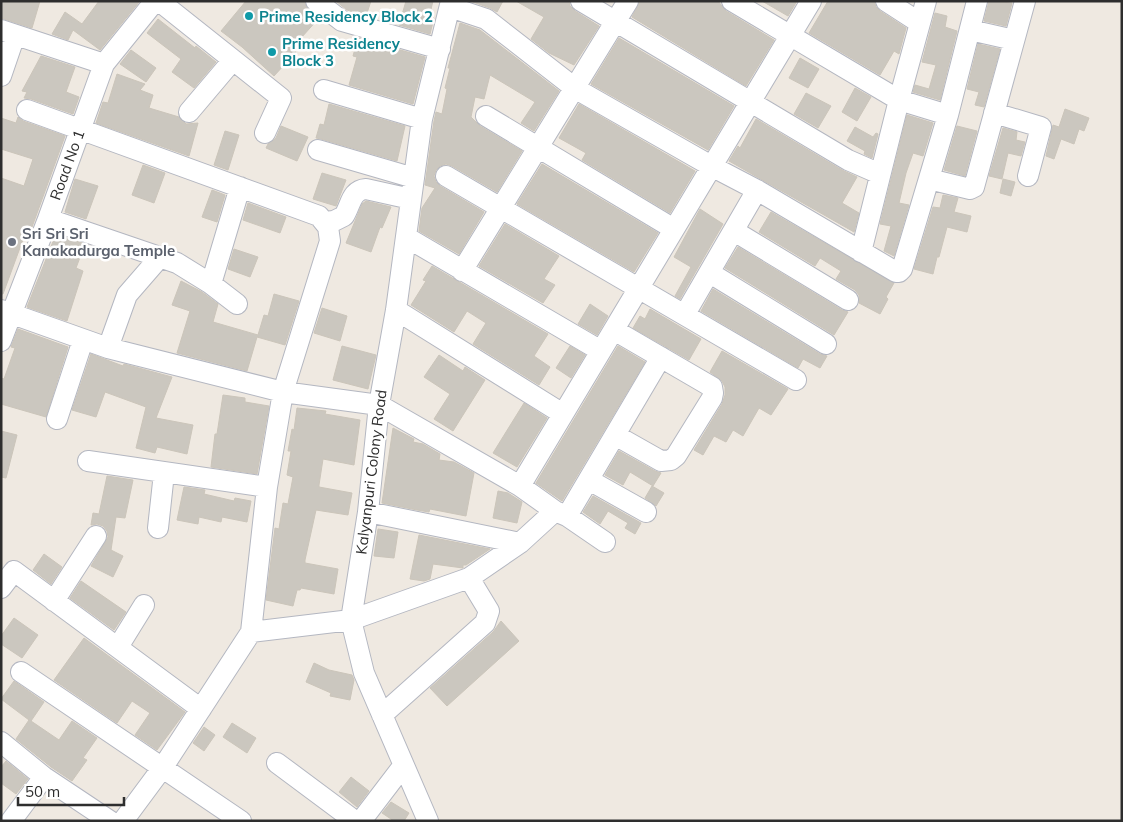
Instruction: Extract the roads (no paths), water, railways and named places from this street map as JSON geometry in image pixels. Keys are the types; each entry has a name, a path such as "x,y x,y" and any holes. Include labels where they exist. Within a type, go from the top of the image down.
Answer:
{"street":[{"name":"Road No 1","path":"1,341 6,312 48,219 104,64 155,1"},
{"path":"159,1 281,98 265,133"},
{"path":"316,1 342,21 440,49"},
{"path":"581,1 848,160 880,174"},
{"path":"462,270 576,89 628,1"},
{"path":"732,1 898,100 948,115"},
{"path":"520,486 811,1"},
{"path":"886,1 920,23"},
{"path":"861,252 898,100 926,1"},
{"path":"451,4 486,19 576,89 713,167 758,190 896,272 901,271 929,179 948,115 977,1"},
{"path":"929,179 970,189 974,187 1025,1"},
{"name":"Kalyanpuri Colony Road","path":"351,620 368,512 378,405 396,310 422,119 451,4"},
{"path":"970,30 1014,40"},
{"path":"1,76 8,32 104,64"},
{"path":"189,112 233,60"},
{"path":"324,90 422,119"},
{"path":"27,110 319,216 328,227 330,241 283,392 267,488 251,632 163,768 123,821"},
{"path":"994,113 1041,127 1028,176"},
{"path":"486,116 674,230"},
{"path":"318,150 414,178"},
{"path":"446,176 796,380"},
{"path":"210,284 240,187"},
{"path":"324,222 334,221 344,216 355,192 360,190 366,189 411,199"},
{"path":"685,314 758,190"},
{"path":"48,219 177,263 237,304"},
{"path":"734,231 848,300"},
{"path":"406,237 601,351"},
{"path":"108,348 127,295 160,257"},
{"path":"710,273 826,344"},
{"path":"396,310 563,414"},
{"path":"6,312 108,348 283,392 378,405 520,486 605,542"},
{"path":"614,330 712,386 713,393 712,398 672,460 661,461 615,435"},
{"path":"57,419 83,340"},
{"path":"251,632 351,620 469,578 561,514 589,480 661,357"},
{"path":"88,461 267,488"},
{"path":"158,528 164,473"},
{"path":"589,480 646,512"},
{"path":"368,512 520,543"},
{"path":"54,601 96,536"},
{"path":"1,588 14,571 201,709"},
{"path":"382,715 485,623 489,611 469,578"},
{"path":"118,647 144,605"},
{"path":"351,620 364,673 428,821"},
{"path":"21,672 241,821"},
{"path":"1,742 44,777 110,821"},
{"path":"277,763 355,821"},
{"path":"361,821 403,766"},
{"path":"11,821 44,777"}],"place":[{"name":"Prime Residency Block 2","path":"249,16"},
{"name":"Prime Residency Block 3","path":"272,52"},
{"name":"Sri Sri Sri Kanakadurga Temple","path":"12,242"}]}
